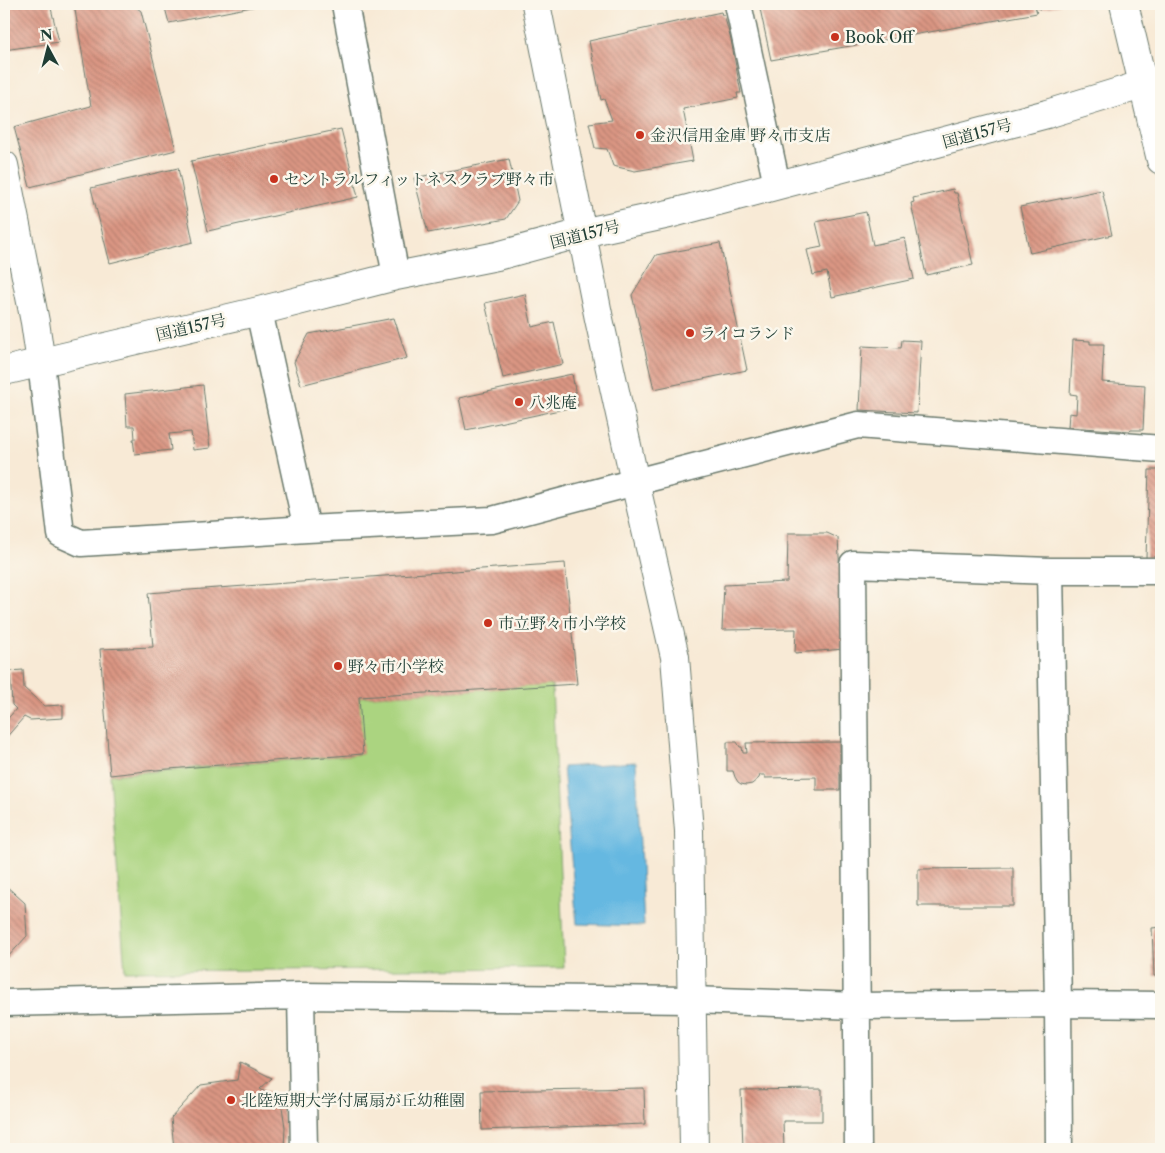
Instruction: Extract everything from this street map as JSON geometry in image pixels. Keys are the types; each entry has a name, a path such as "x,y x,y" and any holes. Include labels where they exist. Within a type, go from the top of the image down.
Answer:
{"main road":[{"path":"536,4 599,319 675,657 689,831 694,1149"},
{"path":"1124,4 1152,82 1161,160"},
{"name":"国道157号","path":"4,371 259,311 396,276 497,256 669,214 1047,114 1152,82"},
{"path":"4,165 35,322 41,363"}],"street":[{"path":"345,4 396,276"},
{"path":"738,4 777,185"},
{"path":"259,311 307,529"},
{"path":"41,363 61,534 81,543 492,520 858,425 1161,449"},
{"path":"858,1149 853,564 1050,571 1161,572"},
{"path":"1050,571 1058,1004 1058,1149"},
{"path":"301,996 304,1149"},
{"path":"4,1003 301,996 692,1000 857,1006 1161,1005"}],"green space":[{"path":"552,685 564,968 125,971 110,775 362,754 359,697"}],"water":[{"path":"636,762 644,926 577,924 563,767"}],"building":[{"path":"4,4 50,4 59,42 4,50"},
{"path":"74,4 132,4 141,11 176,150 30,187 14,127 91,106"},
{"path":"164,4 262,4 262,5 169,23"},
{"name":"Book Off","path":"759,4 1060,5 1039,9 1038,5 1035,6 1037,13 771,60"},
{"path":"721,12 724,15 731,40 741,93 737,93 738,98 683,109 693,161 635,171 613,166 607,149 595,148 589,123 612,120 604,99 601,100 589,41"},
{"name":"セントラルフィットネスクラブ野々市","path":"341,129 358,197 208,231 191,161"},
{"path":"509,159 518,201 506,219 428,233 414,178"},
{"path":"178,168 193,242 110,263 91,188"},
{"path":"953,189 954,193 957,193 973,265 926,275 911,203 914,202 913,198"},
{"path":"1102,190 1112,235 1030,253 1020,207"},
{"path":"866,212 873,245 905,238 914,279 832,297 827,272 813,275 807,250 822,247 816,222"},
{"name":"ライコランド","path":"720,243 747,370 654,389 632,295 656,255"},
{"path":"525,294 532,327 554,322 563,364 503,378 485,303"},
{"path":"394,318 407,358 301,385 294,362 309,334"},
{"path":"902,340 921,341 917,413 859,410 862,346 901,348"},
{"path":"1073,340 1090,341 1090,344 1104,344 1102,382 1145,385 1143,430 1130,431 1068,427 1069,413 1076,414 1077,395 1070,394"},
{"name":"八兆庵","path":"572,374 578,406 466,430 459,398"},
{"path":"203,385 210,448 193,450 191,432 169,434 171,450 135,454 134,426 127,426 125,394"},
{"path":"1149,470 1161,470 1161,558 1146,558"},
{"path":"788,533 827,533 838,538 844,649 795,653 796,629 722,630 724,585 787,582"},
{"name":"野々市小学校","path":"565,563 577,684 359,697 363,754 110,775 100,649 153,647 148,593"},
{"path":"23,670 24,688 44,706 63,705 63,718 30,720 24,717 4,740 4,723 16,709 12,705 10,671"},
{"path":"727,742 737,742 742,747 743,753 747,753 746,743 840,742 840,790 816,790 816,777 765,778 765,775 760,775 752,784 741,784 738,782 733,771 727,771"},
{"path":"1013,868 1013,906 918,906 918,869"},
{"path":"4,884 25,903 27,936 6,959 4,959"},
{"path":"1161,927 1161,976 1154,976 1152,928"},
{"name":"北陸短期大学付属扇が丘幼稚園","path":"240,1062 272,1078 260,1089 268,1093 282,1107 285,1127 284,1149 174,1149 171,1118 201,1085 237,1080"},
{"path":"644,1088 645,1124 482,1130 481,1091"},
{"path":"822,1089 822,1121 783,1121 784,1149 743,1149 741,1090"}],"place":[{"name":"Book Off","path":"835,37"},
{"name":"金沢信用金庫 野々市支店","path":"640,135"},
{"name":"セントラルフィットネスクラブ野々市","path":"274,179"},
{"name":"ライコランド","path":"690,333"},
{"name":"八兆庵","path":"519,402"},
{"name":"市立野々市小学校","path":"488,623"},
{"name":"野々市小学校","path":"338,666"},
{"name":"北陸短期大学付属扇が丘幼稚園","path":"231,1100"}]}
